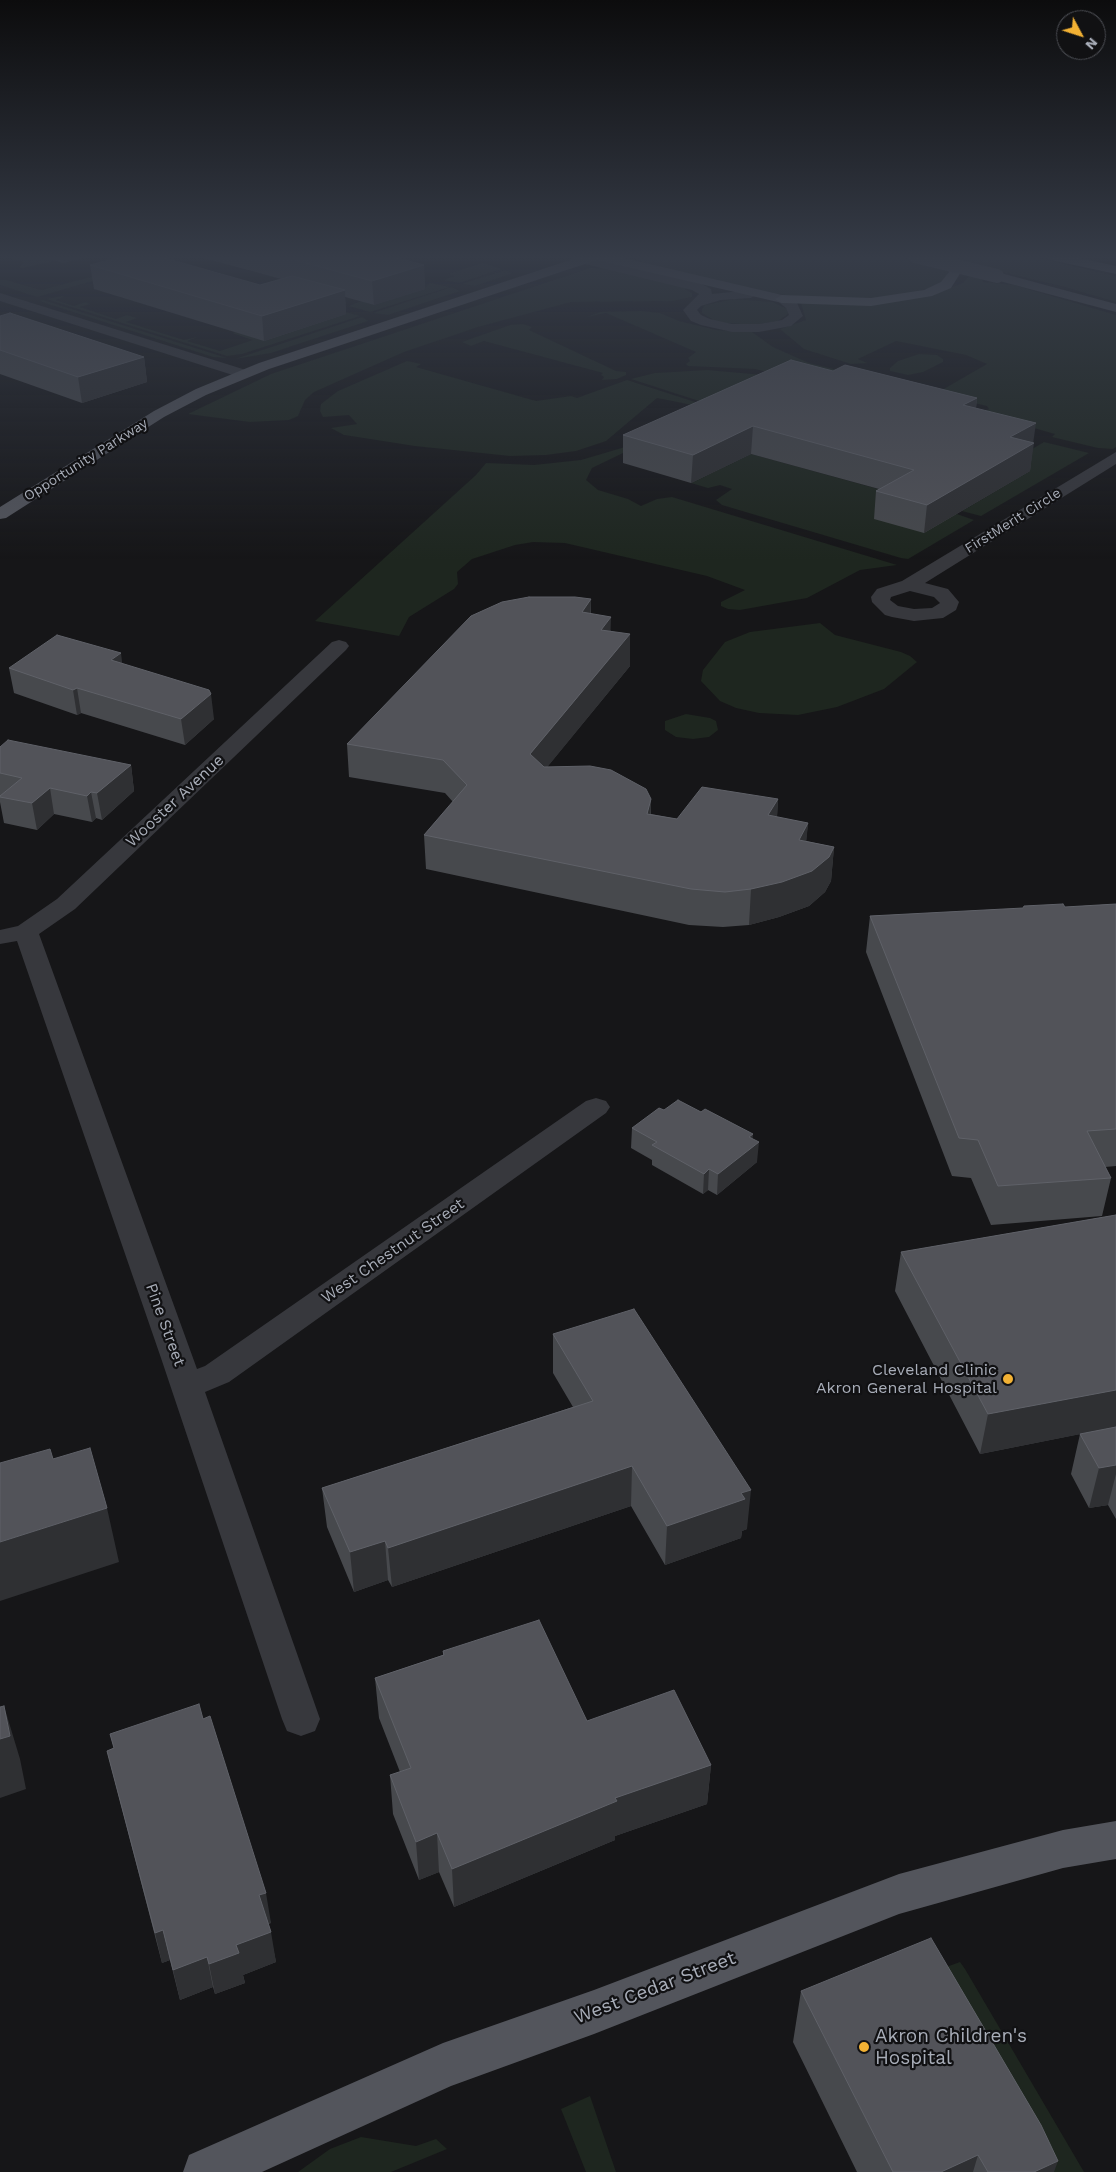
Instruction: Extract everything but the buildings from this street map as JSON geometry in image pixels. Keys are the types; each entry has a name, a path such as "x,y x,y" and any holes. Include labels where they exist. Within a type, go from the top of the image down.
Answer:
{"main road":[{"name":"Opportunity Parkway","path":"0,514 159,414 201,392 244,374 293,357"},
{"name":"West Cedar Street","path":"206,2172 264,2148 443,2066 603,2008 856,1910 907,1892 1063,1849 1116,1840"}],"street":[{"path":"191,357 244,374"},
{"name":"FirstMerit Circle","path":"909,585 1116,457"},
{"name":"Wooster Avenue","path":"13,935 66,904 339,646"},
{"name":"Pine Street","path":"13,935 186,1387 301,1719"},
{"name":"West Chestnut Street","path":"186,1387 217,1374 596,1107"}],"shaded area":[{"path":"321,357 392,357 314,392 305,400 298,416 289,420 250,422 188,414 271,374"},
{"path":"545,357 587,357 616,371 626,372 626,375 617,379 602,380 604,377 601,375 603,373"},
{"path":"796,357 809,363 862,376 804,381 755,369 688,366 686,364 690,361 688,358"},
{"path":"830,357 861,357 858,359 867,363 851,364"},
{"path":"909,357 941,357 943,359 943,362 923,372 908,375 890,371 890,368 898,361"},
{"path":"972,357 1116,357 1116,447 1113,449 1098,448 1052,437 1055,434 981,413 989,409 987,406 935,394 987,364"},
{"path":"407,361 421,364 416,367 536,401 571,396 577,398 627,380 723,411 657,398 606,441 576,451 546,455 510,456 415,446 344,435 331,428 357,424 349,415 323,417 320,411 321,404 338,391"},
{"path":"707,370 764,375 733,412 631,379 655,373"},
{"path":"652,439 592,468 586,480 598,490 628,499 641,506 657,499 672,497 897,565 860,570 807,598 740,610 728,609 721,606 721,602 745,590 707,576 565,543 533,542 515,545 472,559 457,572 458,584 454,589 409,617 399,636 315,621 476,475 486,463 534,465 581,460"},
{"path":"1044,442 1089,453 981,516 962,511 1030,471 1007,464"},
{"path":"751,454 911,498 974,520 908,559 722,505 716,500 732,489 720,485 708,488 691,483"},
{"path":"820,623 835,635 901,652 917,662 884,689 837,707 798,715 759,713 736,708 720,701 701,681 703,670 725,642 750,632"},
{"path":"686,714 710,718 716,721 718,730 709,737 693,739 676,737 665,730 665,721"},
{"path":"960,1962 1084,2172 1023,2172 836,2007"},
{"path":"590,2096 616,2172 586,2172 561,2109"},
{"path":"361,2137 416,2146 436,2139 447,2149 391,2172 298,2172 330,2149"}],"place":[{"name":"Cleveland Clinic Akron General Hospital","path":"1008,1379"},
{"name":"Akron Children's Hospital","path":"864,2047"}]}
